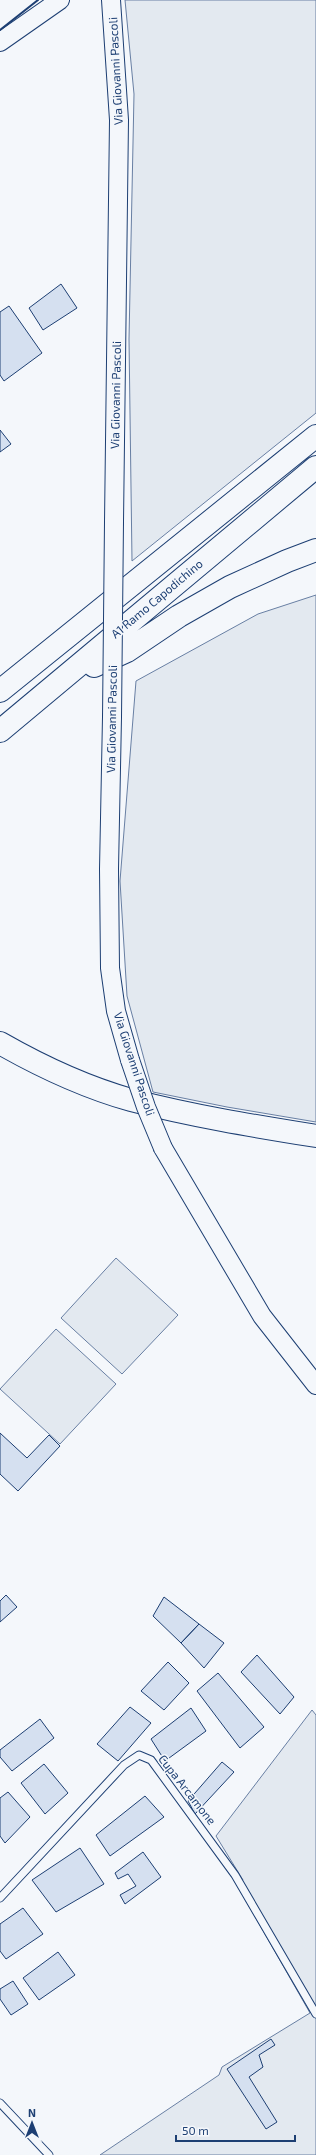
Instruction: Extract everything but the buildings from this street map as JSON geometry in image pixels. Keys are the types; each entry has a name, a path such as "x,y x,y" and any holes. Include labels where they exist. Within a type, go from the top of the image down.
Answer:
{"highway":[{"path":"0,691 316,436"},
{"name":"A1 Ramo Capodichino","path":"0,731 316,467"},
{"path":"57,684 127,651 179,616 230,587 287,560 316,550"},
{"path":"0,1044 39,1065 100,1090 131,1100 200,1116 316,1136"}],"street":[{"path":"0,42 60,0"},
{"name":"Via Giovanni Pascoli","path":"111,0 119,120 109,869 110,968 116,1011 130,1060 146,1107 164,1148 262,1316 316,1385"}],"lane":[{"name":"Cupa Arcamone","path":"0,1898 124,1765 139,1755 151,1760 235,1875 316,2014"},
{"path":"0,2103 49,2155"}],"shaded area":[{"path":"125,0 316,0 316,413 132,561 129,339 134,94"},
{"path":"316,595 316,1122 227,1107 153,1092 127,996 120,881 136,681 258,614"},
{"path":"116,1258 178,1315 122,1374 61,1318"},
{"path":"56,1329 116,1384 60,1444 0,1389"},
{"path":"312,1710 316,1715 316,2155 100,2155 219,2075 222,2067 310,2013 237,1885 243,1880 216,1836"}],"wall":[{"path":"0,30 38,0"}]}
